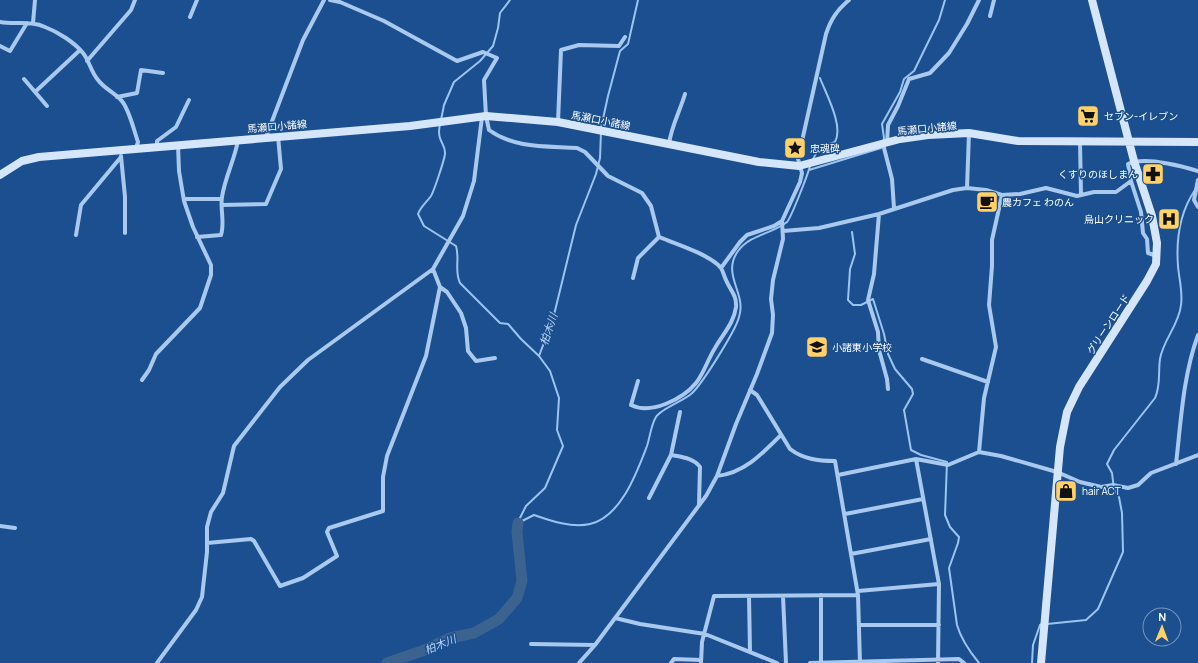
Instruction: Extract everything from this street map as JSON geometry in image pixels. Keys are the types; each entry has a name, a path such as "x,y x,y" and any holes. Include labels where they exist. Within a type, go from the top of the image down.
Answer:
{"main road":[{"name":"グリーンロード","path":"1041,663 1057,472 1062,430 1067,412 1079,387 1147,281 1156,264 1157,244 1152,216 1134,161 1092,0"},
{"name":"馬瀬口小諸線","path":"0,175 22,161 39,157 121,153 136,148 410,126 484,116 558,122 759,162 799,166 900,139 928,135 969,133 1018,141 1198,142"}],"street":[{"path":"33,23 35,0"},
{"path":"86,61 131,10 135,0"},
{"path":"190,18 197,0"},
{"path":"266,137 303,40 324,0"},
{"path":"156,663 196,610 202,597 207,527 212,512 223,493 234,446 261,408 308,360 433,269 463,216 474,181 484,116 484,80 497,58 483,52 458,61 384,21 346,4 330,0"},
{"path":"579,663 595,646 699,504 717,476 772,333 773,280 782,250 782,221 800,182 802,174 798,159 808,108 830,21 838,9 849,0"},
{"path":"894,208 892,179 885,144 888,125 898,106 909,79 930,74 949,53 967,24 979,0"},
{"path":"990,16 994,0"},
{"path":"0,22 13,24 33,23 45,26 62,36 80,50 84,54 86,61 96,78 106,90 121,100 131,120 138,142 136,148"},
{"path":"0,46 10,51 27,23"},
{"path":"558,122 562,50 579,45 619,46 625,37"},
{"path":"35,92 80,50"},
{"path":"117,97 137,93 141,70 163,74"},
{"path":"24,79 47,106"},
{"path":"669,144 671,130 678,119 685,94"},
{"path":"157,146 157,141 176,127 189,100"},
{"path":"484,116 489,130 506,140 523,144 577,148 585,152 608,176 642,193 651,206 659,237"},
{"path":"967,188 969,133"},
{"path":"222,205 266,204 281,169 278,136"},
{"path":"197,237 221,234 221,199 236,154 238,139"},
{"path":"1080,142 1081,195"},
{"path":"142,380 149,370 156,354 200,308 211,276 211,265 197,237 184,199 179,171 178,144"},
{"path":"121,153 125,197 125,233"},
{"path":"76,235 81,205 121,153"},
{"path":"1156,256 1148,253 1147,239 1143,233 1141,212 1131,181 1128,164 1134,161 1154,162 1198,172"},
{"path":"1198,180 1194,200 1198,207"},
{"path":"783,231 819,228 878,214 953,190 967,188 986,190 1002,195 1020,194 1046,188 1081,195 1094,192 1116,192 1131,181"},
{"path":"979,452 984,398 996,347 989,305 992,240 1002,195"},
{"path":"184,199 221,199"},
{"path":"878,214 874,274 868,300 878,332 879,350 887,379 888,389"},
{"path":"721,268 747,235 774,226 782,221"},
{"path":"638,381 631,401 631,405 637,408 657,408 686,393 696,382 715,347 733,319 736,297 726,282 721,268 707,258 687,248 659,237"},
{"path":"633,278 638,258 659,237"},
{"path":"207,543 251,539 254,541 280,586 303,578 337,556 326,532 328,528 383,511 383,477 387,456 426,356 440,287 433,269"},
{"path":"440,287 447,292 462,313 466,328 468,352 472,358 476,361 495,358"},
{"path":"1176,464 1190,358 1198,335"},
{"path":"922,359 988,382"},
{"path":"750,390 757,395 790,450 798,455 816,460 834,461 838,475 858,593 860,662"},
{"path":"649,498 671,455 680,412"},
{"path":"717,476 728,475 749,465 781,435"},
{"path":"838,475 916,459 948,465 979,452 1001,456 1057,472 1080,482 1101,486 1113,485 1128,488 1138,486 1151,473 1198,455"},
{"path":"671,455 691,459 698,465 699,504"},
{"path":"916,459 939,584 938,661"},
{"path":"845,514 923,499"},
{"path":"0,526 15,528"},
{"path":"851,554 931,539"},
{"path":"671,663 674,659 701,661 702,642 714,596 821,595 858,593 939,584"},
{"path":"821,595 822,663"},
{"path":"749,596 750,652"},
{"path":"783,596 786,663"},
{"path":"615,618 640,624 705,634 777,663"},
{"path":"859,625 939,624"},
{"path":"531,644 595,646"},
{"path":"810,663 938,661 959,659 964,663"}],"waterway":[{"path":"441,120 444,105 454,82 480,61 493,46 500,13 510,0"},
{"name":"柏木川","path":"601,128 620,51 628,44 638,0"},
{"path":"883,142 884,138 882,124 900,92 904,79 914,71 939,20 945,0"},
{"path":"813,160 816,153 821,148 835,142 837,135 836,119 820,78"},
{"path":"440,124 439,135 445,150 445,154 439,176 431,196 418,214 424,226 456,246 457,274 460,283 500,323 508,324 539,356"},
{"name":"柏木川","path":"518,522 526,506 545,488 563,446 557,430 559,398 550,371 539,356 553,319 576,225 596,174 600,158 601,132"},
{"path":"809,170 881,148"},
{"path":"518,523 534,515 554,522 583,525 601,520 611,513 633,480 647,446 656,417 662,411 687,397 696,389 718,357 732,333 741,308 732,268 733,260 738,251 749,241 787,222 796,205 810,166"},
{"path":"1047,624 1086,620 1098,609 1123,552 1122,513 1119,497 1114,489 1112,473 1107,464 1114,450 1155,398 1157,393 1160,359 1164,345 1180,312 1181,305 1181,290 1178,271 1180,226 1186,208 1195,190"},
{"path":"852,232 855,254 850,269 848,300 853,305 861,305 873,299 884,334 888,354 895,369 912,389 913,394 904,410 911,450 921,455 947,462 945,515 950,527 959,537 949,568 957,625 966,645 979,663"},
{"name":"柏木川","path":"387,663 422,651 450,638 474,633 499,619 517,598 522,581 517,532 518,523"},
{"path":"1032,663 1033,645 1040,625 1042,624"}],"place":[{"name":"セブン-イレブン","path":"1088,116"},
{"name":"忠魂碑","path":"795,148"},
{"name":"くすりのほしまん","path":"1153,174"},
{"name":"農カフェ わのん","path":"987,202"},
{"name":"烏山クリニック","path":"1169,219"},
{"name":"小諸東小学校","path":"817,347"},
{"name":"hair ACT","path":"1066,491"}]}
